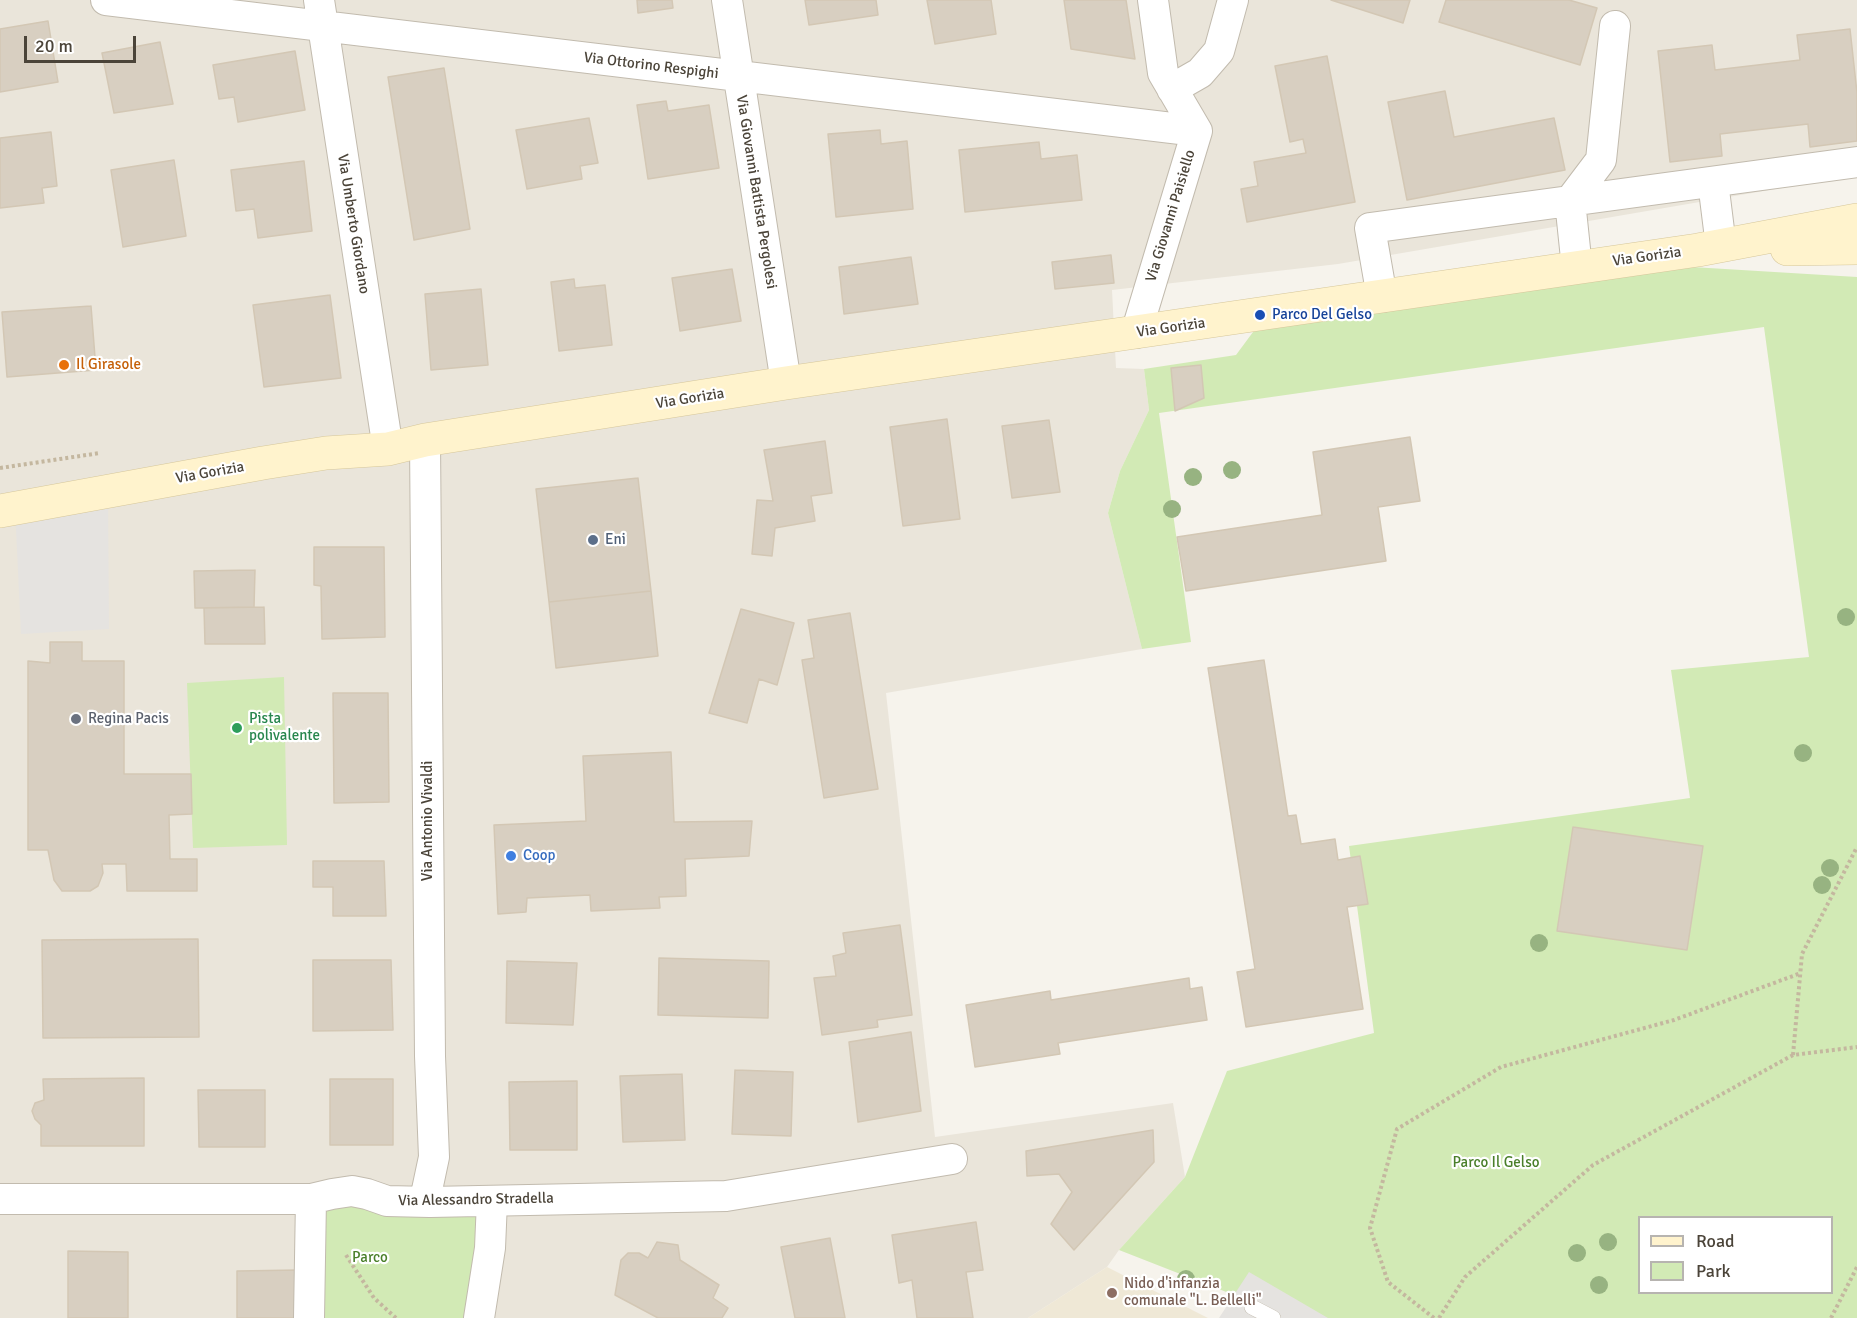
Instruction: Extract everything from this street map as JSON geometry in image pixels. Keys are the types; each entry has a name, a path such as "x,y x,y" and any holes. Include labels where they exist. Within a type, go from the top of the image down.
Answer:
{"main road":[{"name":"Via Gorizia","path":"0,511 326,453 388,449 425,440 786,383 1709,248 1857,220"},
{"name":"Via Gorizia","path":"1709,248 1857,248"}],"street":[{"name":"Via Ottorino Respighi","path":"106,0 321,13 738,77 1197,131"},
{"name":"Via Giovanni Battista Pergolesi","path":"727,0 786,383"},
{"name":"Via Giovanni Paisiello","path":"1136,333 1197,131 1163,73 1153,0"},
{"path":"1172,89 1200,73 1220,51 1233,0"},
{"name":"Via Umberto Giordano","path":"321,13 388,449"},
{"path":"1577,268 1570,201 1601,160 1615,26"},
{"path":"1382,297 1370,228 1857,162"},
{"path":"1709,248 1713,182"},
{"name":"Via Antonio Vivaldi","path":"425,440 430,1044 434,1157 428,1190 429,1202"},
{"name":"Via Alessandro Stradella","path":"0,1198 311,1200 352,1191 387,1201 429,1202 726,1196 952,1159"},
{"path":"309,1318 311,1200"},
{"path":"478,1318 490,1248 492,1201"}],"lane":[{"path":"1252,1307 1273,1318"}],"path":[{"path":"1793,1055 1802,954 1857,847"},
{"path":"1434,1318 1388,1282 1370,1228 1397,1129 1501,1067 1674,1020 1801,973"},
{"path":"1440,1318 1465,1277 1593,1165 1793,1055 1857,1047"},
{"path":"310,1239 343,1251 374,1298 396,1318"},
{"path":"1831,1318 1857,1267"}],"shaded area":[{"path":"0,0 1857,0 1857,175 1338,264 1112,290 1116,368 1144,369 1149,410 1120,471 1108,513 1142,649 886,693 935,1137 1173,1103 1185,1177 1119,1250 1107,1267 1028,1318 0,1318"},
{"path":"108,491 109,629 21,634 15,508"},
{"name":"Nido d'infanzia comunale \"L. Bellelli\"","path":"1107,1267 1208,1318 1028,1318"},
{"path":"1249,1272 1328,1318 1219,1318"}],"green space":[{"name":"Parco Il Gelso","path":"1692,267 1857,277 1857,1318 1275,1318 1234,1295 1119,1250 1185,1177 1227,1071 1374,1033 1349,846 1690,798 1671,670 1809,657 1764,327 1159,413 1191,642 1142,649 1108,513 1120,471 1149,410 1144,369 1236,355 1256,328"},
{"name":"Pista polivalente","path":"284,677 287,845 193,848 187,683"},
{"name":"Parco","path":"311,1199 492,1201 479,1318 309,1318"}],"building":[{"path":"637,0 672,0 673,8 638,13"},
{"path":"805,0 876,0 878,15 809,25"},
{"path":"927,0 991,0 996,34 935,44"},
{"path":"1064,0 1126,0 1135,59 1071,49"},
{"path":"1331,0 1410,0 1403,23"},
{"path":"1446,0 1569,0 1597,8 1580,65 1439,22"},
{"path":"48,21 58,82 0,92 0,29"},
{"path":"1850,29 1857,93 1857,141 1810,147 1808,124 1720,134 1722,156 1670,162 1658,51 1712,45 1715,70 1800,60 1797,35"},
{"path":"160,42 173,104 114,113 102,53"},
{"path":"295,51 305,110 238,122 234,97 219,99 213,65"},
{"path":"1327,56 1355,202 1247,222 1241,189 1258,186 1254,162 1306,153 1303,139 1290,142 1275,66"},
{"path":"444,68 470,229 414,240 388,77"},
{"path":"1445,91 1454,137 1554,118 1565,170 1407,200 1388,102"},
{"path":"666,101 668,111 709,105 719,168 648,179 637,105"},
{"path":"589,118 598,163 580,166 582,179 527,189 516,130"},
{"path":"880,130 881,144 907,141 913,209 836,217 828,134"},
{"path":"51,132 57,186 42,188 44,203 0,208 0,138"},
{"path":"1039,142 1041,159 1077,155 1082,200 965,212 959,150"},
{"path":"174,160 186,236 123,247 111,170"},
{"path":"304,161 312,231 258,238 254,209 236,211 231,170"},
{"path":"1111,255 1114,283 1055,289 1052,262"},
{"path":"911,257 918,304 844,314 839,267"},
{"path":"732,269 741,321 680,331 672,278"},
{"path":"574,279 575,288 605,285 612,345 559,351 551,282"},
{"path":"481,289 488,365 431,370 425,294"},
{"path":"330,295 341,378 264,387 253,305"},
{"path":"91,306 96,370 7,377 2,312"},
{"path":"1201,365 1204,398 1175,411 1171,368"},
{"path":"947,419 960,519 903,526 890,427"},
{"path":"1049,420 1060,492 1012,498 1002,426"},
{"path":"1410,437 1420,501 1378,507 1386,561 1186,591 1177,537 1322,515 1313,452"},
{"path":"825,441 832,493 811,496 815,521 775,528 772,556 752,554 757,500 773,501 764,450"},
{"name":"Eni","path":"638,478 651,591 549,602 536,489"},
{"path":"314,547 384,547 385,637 322,639 321,586 314,585"},
{"path":"255,570 254,607 195,608 194,571"},
{"path":"651,591 658,656 556,668 549,602"},
{"path":"264,607 265,644 205,644 204,608"},
{"path":"741,609 794,623 777,685 759,679 747,723 709,713"},
{"path":"850,613 878,789 824,798 802,660 814,658 808,620"},
{"name":"Regina Pacis","path":"50,642 82,642 82,661 124,661 124,774 191,774 192,814 169,815 170,859 197,859 197,891 127,891 126,864 102,864 103,873 98,886 90,891 62,891 54,880 48,850 28,850 28,661 50,663"},
{"path":"1264,660 1288,816 1296,815 1301,844 1335,839 1338,860 1360,856 1368,904 1347,907 1363,1009 1246,1027 1237,972 1255,969 1208,668"},
{"path":"333,693 388,693 389,802 334,803"},
{"path":"671,752 674,822 752,821 749,856 685,859 686,896 659,897 660,908 591,911 590,895 527,898 526,912 498,914 494,825 586,821 583,756"},
{"path":"1573,827 1703,846 1687,950 1557,931"},
{"path":"313,861 384,861 386,916 333,916 333,887 313,887"},
{"path":"900,925 912,1015 877,1020 878,1027 822,1035 814,978 836,976 833,956 846,953 843,933"},
{"path":"198,939 199,1037 43,1038 42,940"},
{"path":"659,958 769,961 768,1018 658,1015"},
{"path":"313,960 391,960 393,1030 313,1031"},
{"path":"507,961 577,963 573,1025 506,1023"},
{"path":"1189,978 1190,989 1202,987 1207,1020 1058,1043 1060,1054 975,1067 966,1005 1050,991 1051,1000"},
{"path":"911,1032 921,1111 858,1122 849,1042"},
{"path":"735,1070 793,1072 791,1136 732,1134"},
{"path":"682,1074 685,1140 623,1142 620,1076"},
{"path":"144,1078 144,1146 41,1146 41,1125 35,1119 32,1111 35,1103 44,1100 43,1079"},
{"path":"330,1079 393,1079 393,1145 330,1145"},
{"path":"577,1081 577,1150 510,1150 509,1082"},
{"path":"198,1090 265,1090 265,1147 199,1147"},
{"path":"1153,1130 1154,1162 1074,1250 1051,1224 1072,1192 1059,1174 1027,1176 1026,1151"},
{"path":"976,1222 983,1270 966,1272 973,1318 917,1318 912,1280 899,1283 892,1235"},
{"path":"830,1238 845,1318 795,1318 781,1247"},
{"path":"657,1242 678,1245 680,1260 719,1285 713,1298 728,1308 722,1318 658,1318 615,1295 621,1260 628,1253 639,1253 648,1258"},
{"path":"68,1251 128,1252 128,1318 68,1318"},
{"path":"299,1270 299,1318 237,1318 237,1271"}],"place":[{"name":"Parco Del Gelso","path":"1260,315"},
{"name":"Il Girasole","path":"64,365"},
{"name":"Eni","path":"593,540"},
{"name":"Regina Pacis","path":"76,719"},
{"name":"Pista polivalente","path":"237,728"},
{"name":"Coop","path":"511,856"},
{"name":"Nido d'infanzia comunale \"L. Bellelli\"","path":"1112,1293"}]}
